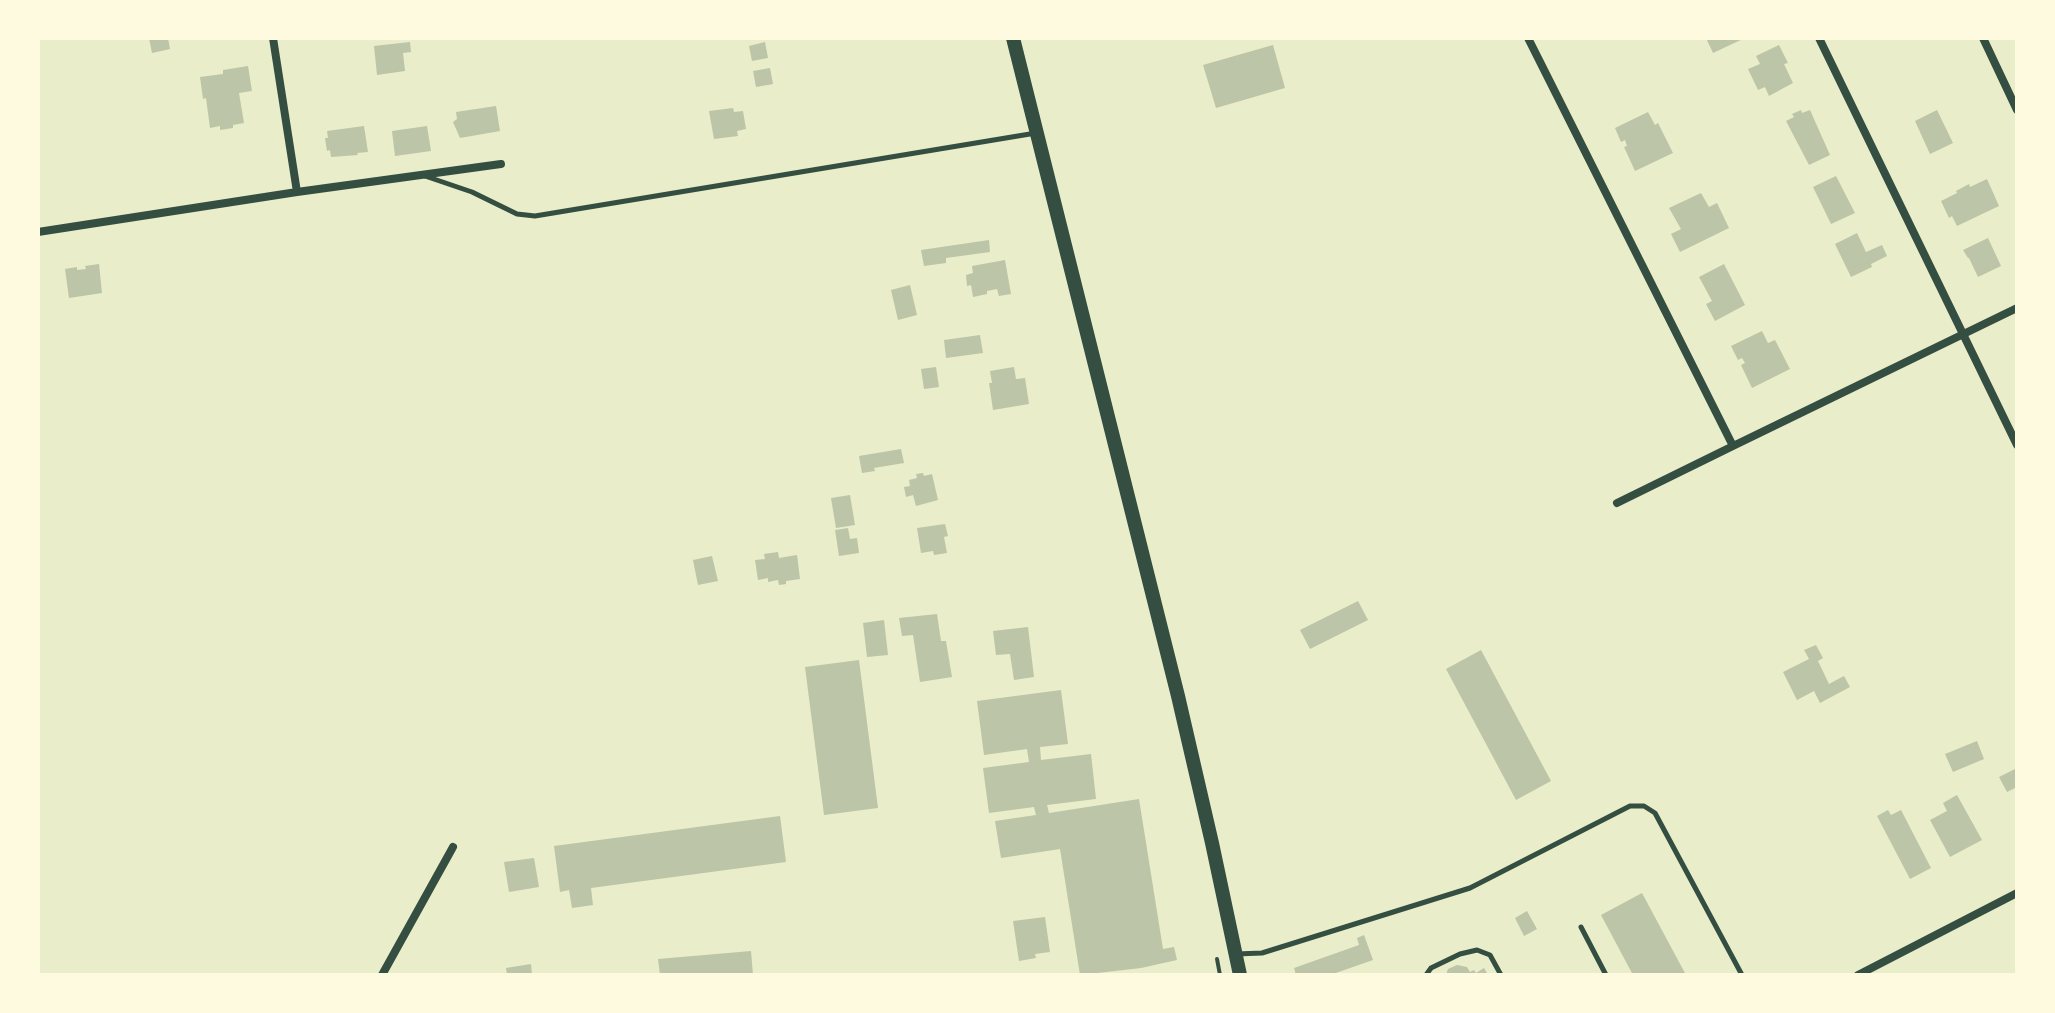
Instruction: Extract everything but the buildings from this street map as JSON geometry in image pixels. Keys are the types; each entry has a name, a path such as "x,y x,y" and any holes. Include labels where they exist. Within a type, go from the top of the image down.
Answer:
{"main road":[{"path":"1013,38 1178,696 1240,975"}],"street":[{"path":"273,38 297,192"},
{"path":"1528,38 1733,446"},
{"path":"1819,38 2017,445"},
{"path":"1983,38 2017,110"},
{"path":"38,232 501,164"},
{"path":"1617,503 2017,308"},
{"path":"382,975 453,847"},
{"path":"1858,975 2017,893"}],"lane":[{"path":"422,175 472,192 517,214 535,216 1037,132"},
{"path":"1236,954 1262,953 1470,888 1630,806 1644,806 1655,813 1742,975"},
{"path":"1581,927 1606,975"},
{"path":"1426,975 1431,968 1460,954 1477,950 1490,955 1501,975"}]}
